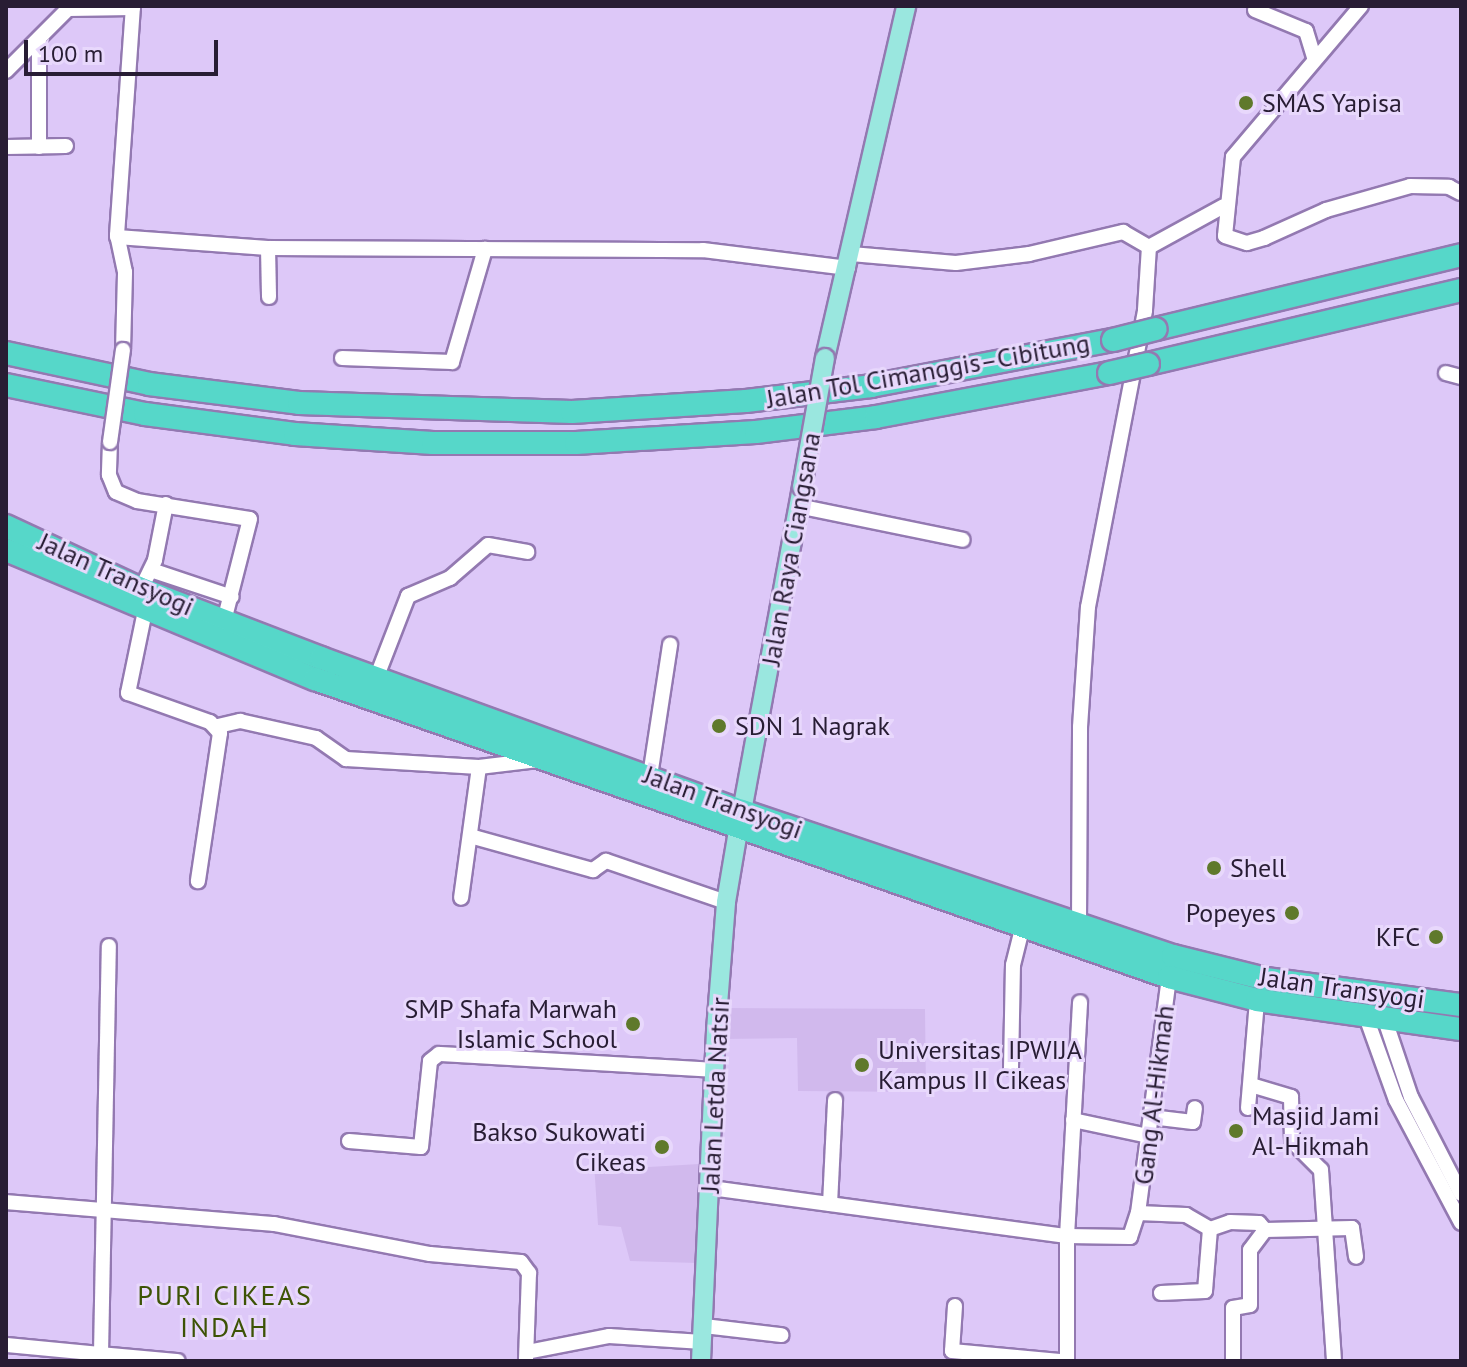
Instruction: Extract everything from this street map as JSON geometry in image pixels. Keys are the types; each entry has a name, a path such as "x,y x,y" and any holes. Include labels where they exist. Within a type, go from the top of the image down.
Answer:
{"highway":[{"name":"Jalan Tol Cimanggis–Cibitung","path":"6,353 149,384 299,403 572,412 746,401 871,386 1113,340 1461,255"},
{"name":"Jalan Tol Cimanggis–Cibitung","path":"6,385 145,414 295,434 433,443 576,443 756,432 861,419 1109,373 1461,290"},
{"name":"Jalan Transyogi","path":"6,526 318,668 541,760 1079,924 1212,968 1461,1005"},
{"name":"Jalan Transyogi","path":"6,550 146,590 224,621 318,668 377,676 650,776 740,821 1022,928 1169,977 1257,1000 1461,1029"}],"main road":[{"name":"Jalan Raya Ciangsana","path":"740,821 825,358 850,261 906,6"},
{"name":"Jalan Letda Natsir","path":"701,1361 714,1070 726,902 740,821"}],"street":[{"path":"1240,6 1258,8 1306,31 1315,60"},
{"path":"1361,6 1233,157 1224,206 1225,236 1247,243 1326,210 1410,186 1449,187 1461,193"},
{"path":"6,71 39,42 68,9 133,7 117,237 125,272 123,350 110,442 109,475 116,492 250,519 224,621"},
{"path":"39,42 39,147"},
{"path":"6,147 66,146"},
{"path":"1149,247 1224,206"},
{"path":"117,237 268,248 703,250 850,261 956,263 1029,254 1123,232 1149,247"},
{"path":"1079,924 1080,727 1088,607 1145,310 1149,247"},
{"path":"268,248 269,297"},
{"path":"342,358 452,362 485,249"},
{"path":"1446,373 1461,377"},
{"path":"166,504 146,590 128,693 218,726 240,721 316,738 346,759 479,767 541,760"},
{"path":"798,506 963,540"},
{"path":"377,676 408,596 450,578 488,545 527,552"},
{"path":"146,590 232,597"},
{"path":"650,776 670,645"},
{"path":"198,881 218,726"},
{"path":"461,898 479,767"},
{"path":"470,836 593,870 606,861 726,902"},
{"path":"1011,1068 1013,965 1022,928"},
{"path":"101,1354 109,946"},
{"name":"Gang Al-Hikmah","path":"1138,1213 1169,977"},
{"path":"1248,1108 1257,1000"},
{"path":"1067,1361 1067,1236 1080,1002"},
{"path":"1375,1015 1411,1097 1461,1194"},
{"path":"1375,1015 1396,1100 1460,1219"},
{"path":"349,1141 421,1147 430,1061 439,1054 714,1070"},
{"path":"1251,1085 1291,1097 1292,1141 1321,1170 1334,1361"},
{"path":"830,1204 835,1100"},
{"path":"1151,1117 1193,1122 1195,1108"},
{"path":"1073,1120 1148,1136"},
{"path":"711,1188 1067,1236 1130,1237 1138,1213 1186,1215 1210,1229 1230,1222 1259,1223 1265,1230 1352,1228 1356,1257"},
{"path":"6,1202 274,1224 430,1254 521,1262 529,1273 526,1357 609,1336 781,1335"},
{"path":"1161,1293 1205,1291 1210,1229"},
{"path":"1233,1361 1233,1308 1250,1305 1250,1250 1265,1230"},
{"path":"955,1306 952,1351 1060,1361"},
{"path":"6,1345 178,1361"}],"shaded area":[{"name":"Universitas IPWIJA Kampus II Cikeas","path":"722,1008 925,1009 926,1092 798,1091 797,1038 720,1039"},
{"path":"594,1163 630,1163 632,1168 699,1164 697,1263 630,1261 621,1227 598,1225"}],"place":[{"name":"SMAS Yapisa","path":"1246,103"},
{"name":"SDN 1 Nagrak","path":"719,726"},
{"name":"Shell","path":"1214,868"},
{"name":"Popeyes","path":"1292,913"},
{"name":"KFC","path":"1436,937"},
{"name":"SMP Shafa Marwah Islamic School","path":"633,1024"},
{"name":"Universitas IPWIJA Kampus II Cikeas","path":"862,1065"},
{"name":"Masjid Jami Al-Hikmah","path":"1236,1131"},
{"name":"Bakso Sukowati Cikeas","path":"662,1147"}],"district":[{"name":"PURI CIKEAS INDAH","path":"225,1311"}]}
